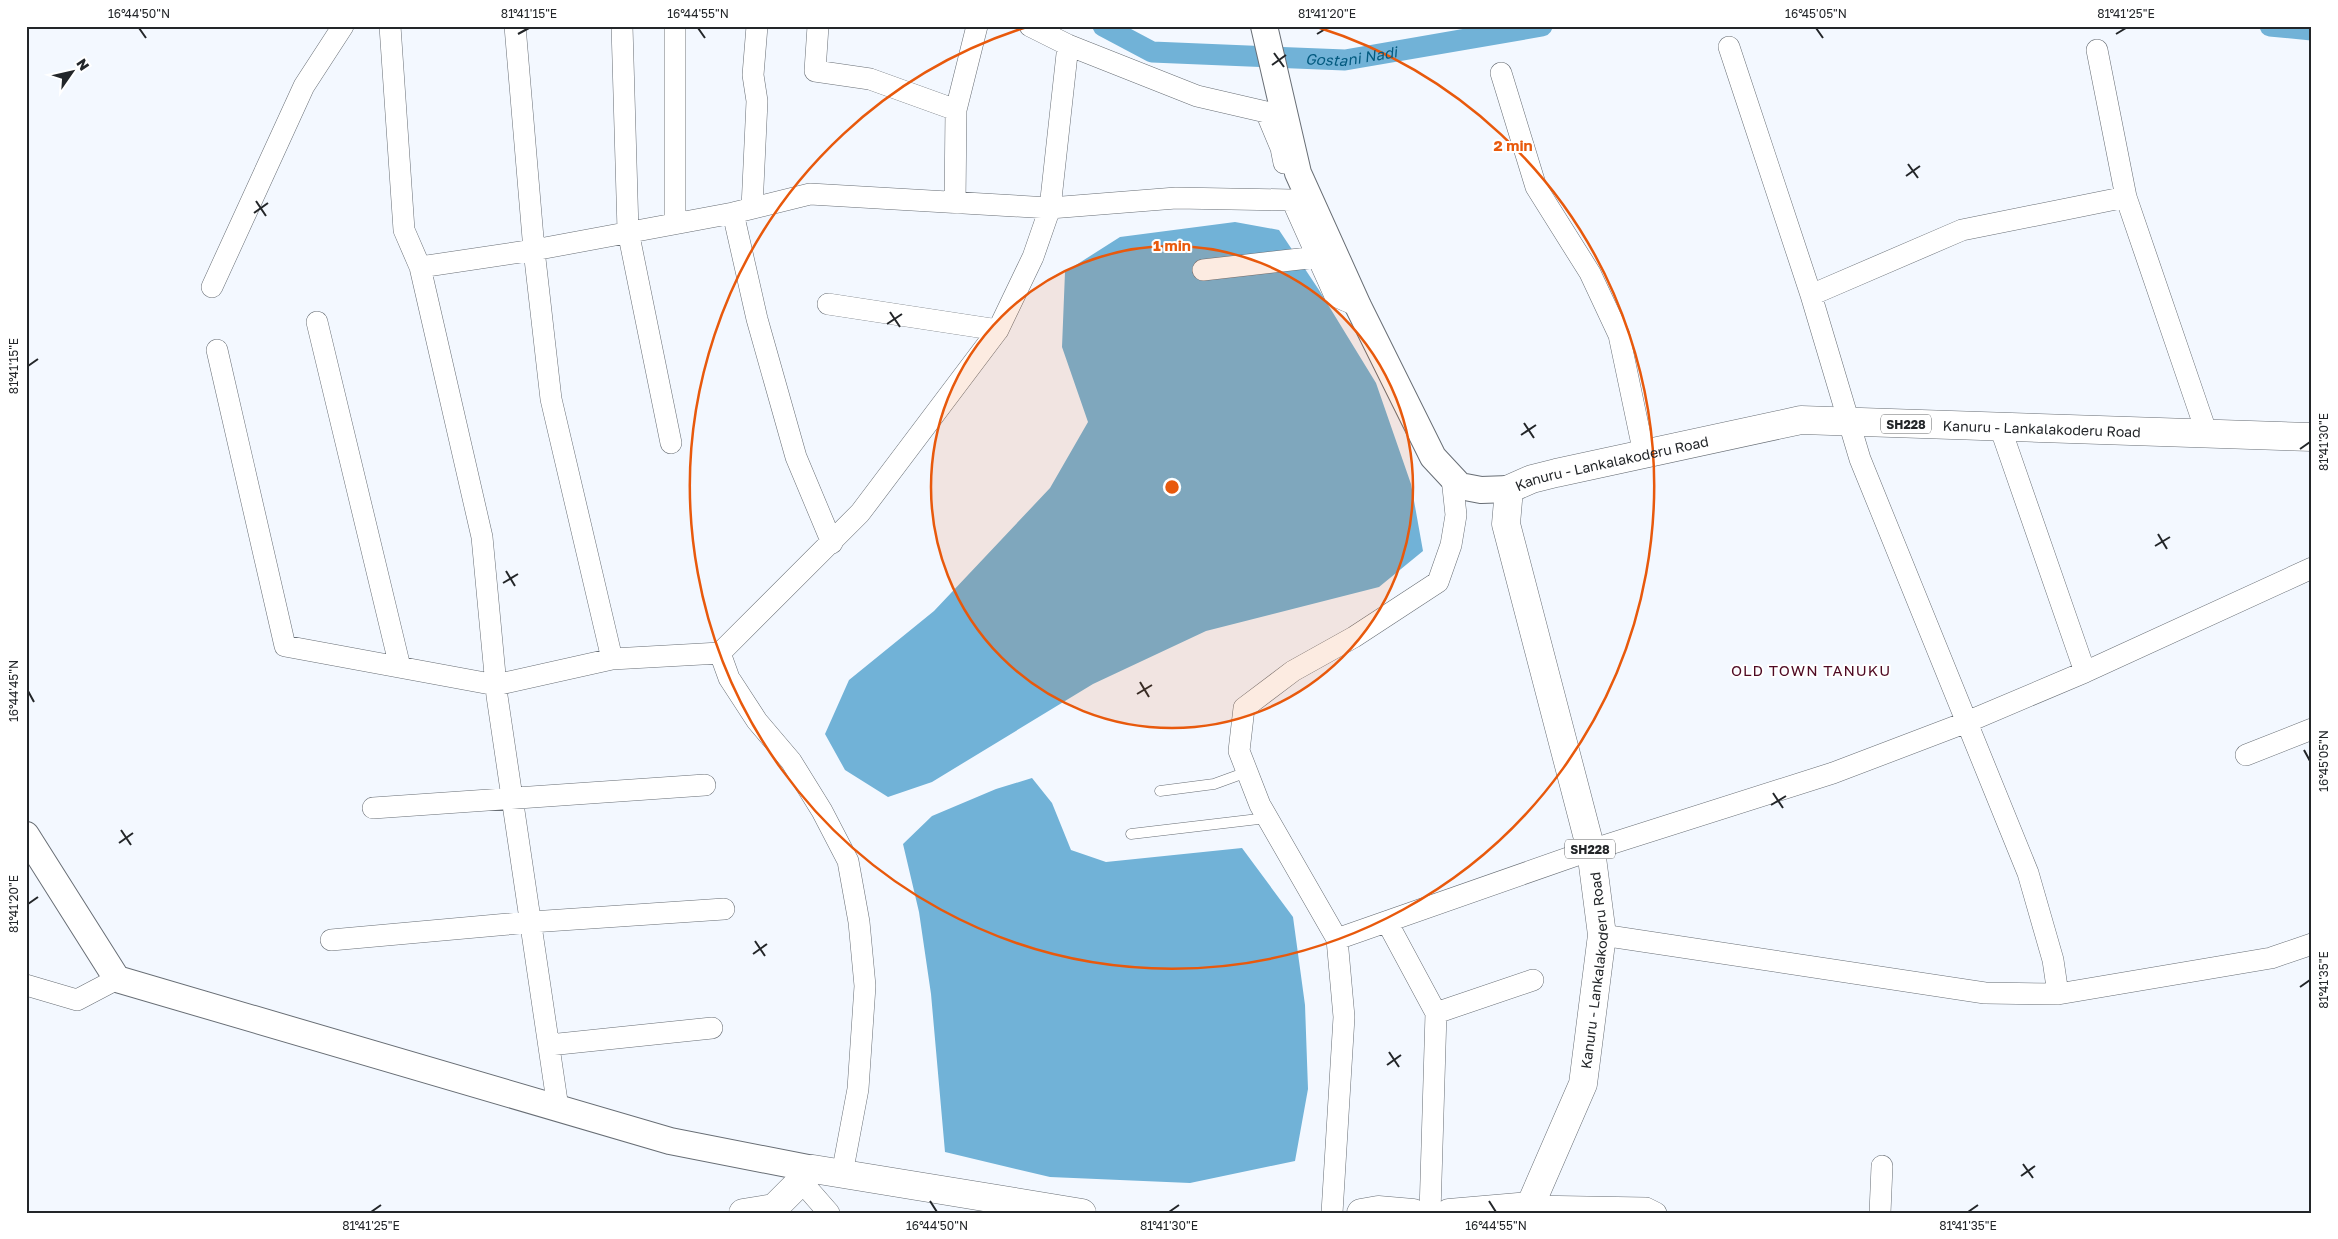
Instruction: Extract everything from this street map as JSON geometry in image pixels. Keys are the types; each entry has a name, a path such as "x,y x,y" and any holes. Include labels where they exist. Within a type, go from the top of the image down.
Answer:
{"main road":[{"name":"Kanuru - Lankalakoderu Road","path":"1528,1209 1583,1084 1602,935 1591,850 1506,524 1509,489 1532,479 1801,420 2312,437"},
{"path":"743,1213 774,1208 807,1175 842,1174 1082,1213"},
{"path":"1448,1213 1528,1209"},
{"path":"1361,1213 1378,1210 1413,1213"}],"street":[{"path":"212,286 304,86 343,26"},
{"path":"390,26 404,230 420,267 482,536 496,685 558,1108"},
{"path":"515,26 534,250 552,399 612,659"},
{"path":"622,26 628,232 671,443"},
{"path":"675,26 675,223"},
{"path":"756,26 753,74 757,101 742,211 757,319 796,457 832,543"},
{"path":"818,26 815,71 870,79 956,110"},
{"path":"955,203 956,110 977,26"},
{"path":"1030,26 1068,45 1197,96 1266,112 1281,148 1292,200 1335,296 1358,306"},
{"path":"1264,26 1298,173 1358,306 1433,457 1460,486 1481,490 1509,489"},
{"path":"217,350 285,646 496,685 612,659 720,652 832,543 860,513 998,330 1034,257 1050,208 1068,45"},
{"path":"1729,47 1812,295 1860,459 2028,873 2053,960 2058,994"},
{"path":"2097,50 2126,197 2207,434"},
{"path":"1501,73 1536,187 1590,273 1619,335 1644,454"},
{"path":"420,267 534,250 742,211 810,194 1050,208 1176,198 1292,200"},
{"path":"1812,295 1962,230 2126,197"},
{"path":"1203,270 1317,257"},
{"path":"828,304 998,330"},
{"path":"317,322 400,667"},
{"path":"2000,427 2084,672"},
{"path":"1332,1213 1344,1017 1338,940 1260,805 1239,751 1244,708 1294,671 1354,637 1438,582 1451,545 1456,515 1452,478"},
{"path":"1338,940 1591,850 1832,774 1967,722 2084,672 2312,568"},
{"path":"720,652 729,678 757,721 791,761 822,811 848,861 859,922 865,986 858,1089 842,1174"},
{"path":"2246,755 2312,729"},
{"path":"373,808 706,785"},
{"path":"26,835 117,980 670,1140 807,1175 829,1213"},
{"path":"331,940 531,922 724,910"},
{"path":"1388,922 1436,1013 1430,1213"},
{"path":"1602,935 1985,993 2058,994 2271,958 2312,944"},
{"path":"26,985 77,1000 117,980"},
{"path":"1436,1013 1533,980"},
{"path":"549,1044 712,1028"},
{"path":"1880,1213 1882,1166"},
{"path":"1528,1209 1646,1208 1656,1213"}],"lane":[{"path":"1160,791 1214,784 1247,772"},
{"path":"1132,834 1267,818"}],"water":[{"path":"1235,222 1279,230 1319,290 1376,383 1411,484 1423,551 1379,587 1206,631 1093,684 932,782 888,797 845,770 825,734 849,680 934,611 1050,488 1088,422 1062,347 1065,272 1120,237"},
{"path":"1032,778 1052,803 1071,850 1106,862 1242,848 1293,917 1305,1005 1308,1089 1295,1161 1190,1183 1050,1177 945,1152 931,994 919,912 903,844 932,816 996,789"}],"waterway":[{"name":"Gostani Nadi","path":"1103,26 1152,52 1345,60 1542,26"},
{"name":"Gostani Nadi","path":"2270,26 2312,30"}],"district":[{"name":"OLD TOWN TANUKU","path":"1811,670"}]}
